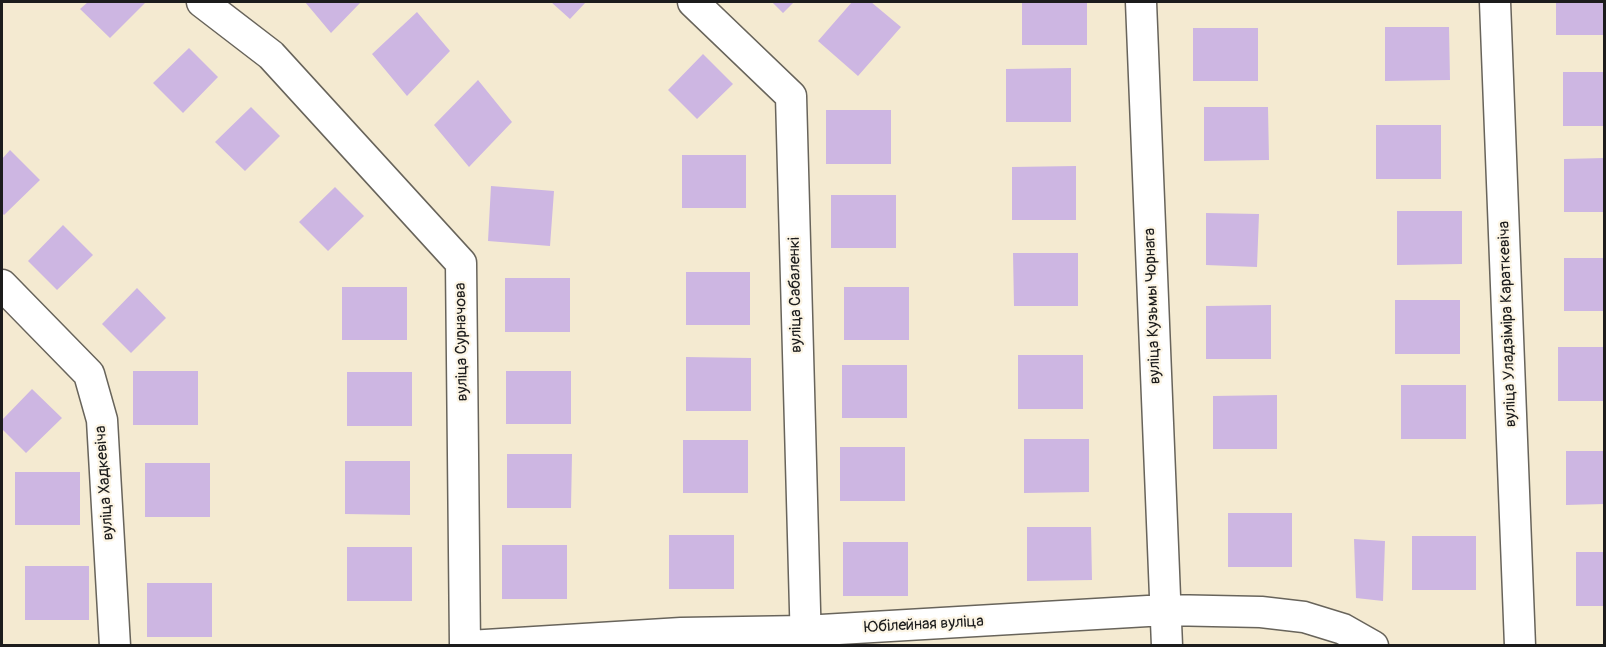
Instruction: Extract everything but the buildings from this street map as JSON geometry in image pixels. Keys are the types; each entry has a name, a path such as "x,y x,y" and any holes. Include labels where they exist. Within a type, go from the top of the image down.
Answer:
{"street":[{"name":"вуліца Сурначова","path":"202,2 271,55 461,263 467,645"},
{"name":"вуліца Сабаленкі","path":"693,2 791,96 805,638"},
{"name":"вуліца Кузьмы Чорнага","path":"1140,2 1167,645"},
{"name":"вуліца Уладзіміра Караткевіча","path":"1496,2 1520,645"},
{"name":"вуліца Хадкевіча","path":"2,285 89,374 102,420 115,645"},
{"name":"Юбілейная вуліца","path":"467,645 681,633 805,638 1165,610 1261,612 1304,617 1343,629 1373,645"}]}
